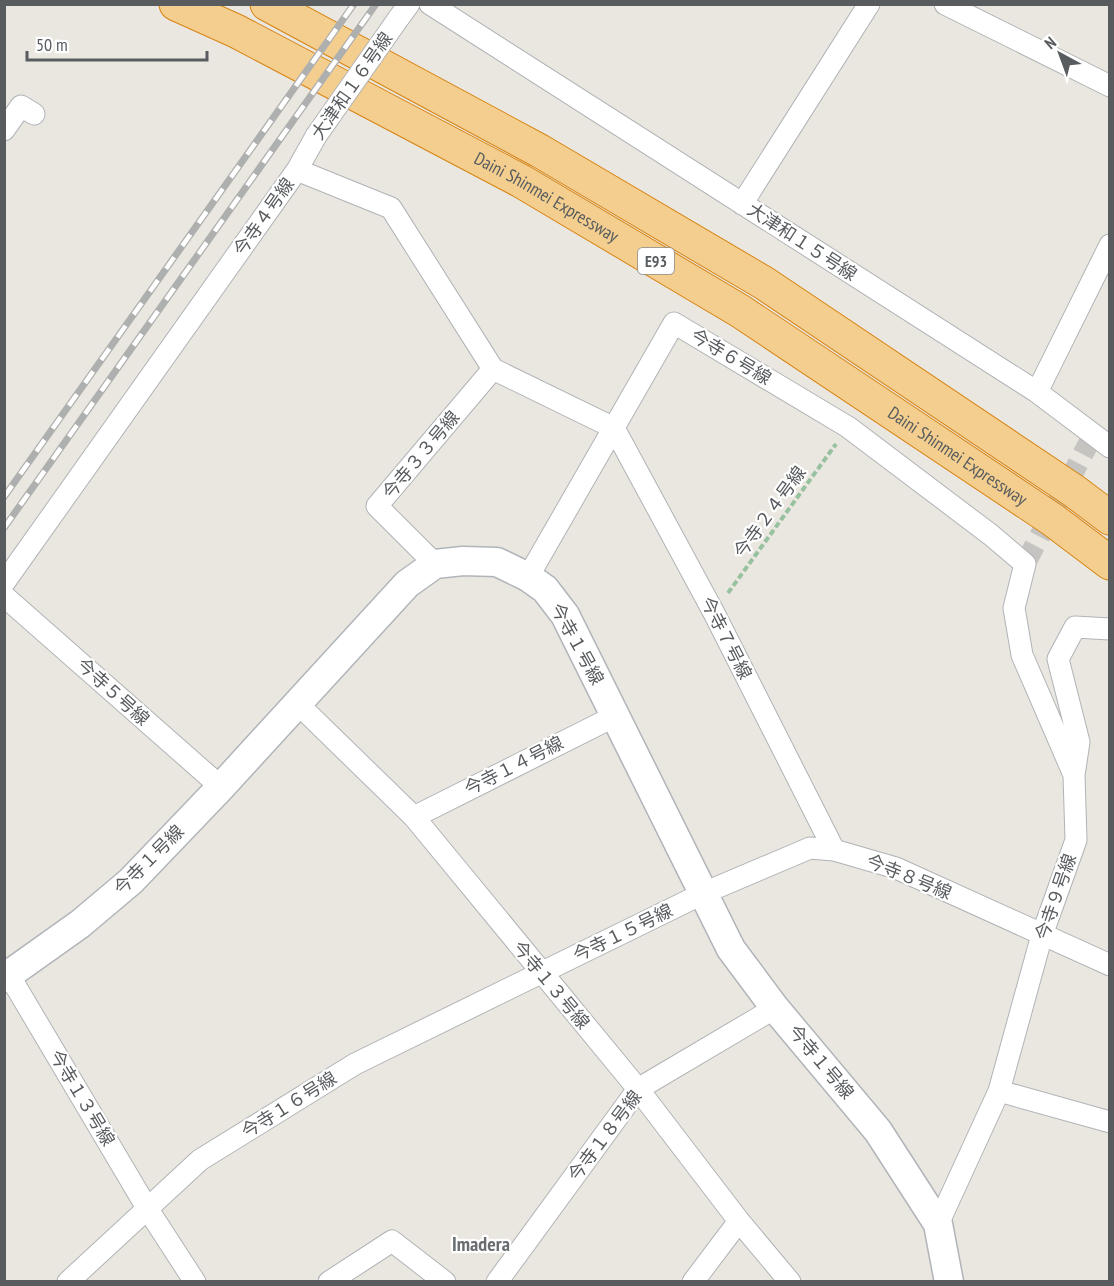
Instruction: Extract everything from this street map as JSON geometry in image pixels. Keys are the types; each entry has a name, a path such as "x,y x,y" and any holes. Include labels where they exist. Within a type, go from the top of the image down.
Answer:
{"highway":[{"name":"Daini Shinmei Expressway","path":"176,4 236,31 521,181 740,311 1053,520 1110,563"},
{"name":"Daini Shinmei Expressway","path":"267,4 540,151 764,283 1074,491 1110,518"}],"street":[{"name":"大津和１５号線","path":"430,4 1037,392 1110,447"},
{"path":"742,204 869,4"},
{"path":"945,4 1110,86"},
{"name":"大津和１６号線","path":"297,170 316,136 404,12"},
{"path":"4,130 21,106 34,114"},
{"name":"今寺４号線","path":"4,583 297,170 391,208 493,369"},
{"path":"1037,392 1110,245"},
{"name":"今寺６号線","path":"528,578 674,323 848,427 991,535 1025,564"},
{"path":"493,369 614,428"},
{"name":"今寺３３号線","path":"435,564 377,506 493,369"},
{"name":"今寺７号線","path":"614,428 714,613 834,850"},
{"name":"今寺１号線","path":"7,976 80,924 131,881 221,788 407,585 435,564 463,561 497,562 544,589 565,615 731,950 775,1008 878,1131 938,1224 948,1281"},
{"name":"今寺９号線","path":"938,1224 999,1091 1042,935 1076,840 1074,775 1022,655 1014,608 1025,564"},
{"name":"今寺５号線","path":"4,596 221,788"},
{"path":"1074,775 1078,742 1058,658 1075,627 1110,629"},
{"name":"今寺１３号線","path":"297,703 414,817 638,1089 739,1221 790,1281"},
{"name":"今寺１４号線","path":"414,817 615,716"},
{"name":"今寺８号線","path":"704,893 810,848 834,850 896,868 1110,966"},
{"name":"今寺１５号線","path":"541,974 704,893"},
{"name":"今寺１６号線","path":"68,1281 200,1160 355,1064 541,974"},
{"name":"今寺１３号線","path":"7,976 147,1208 195,1281"},
{"name":"今寺１８号線","path":"497,1281 638,1089 775,1008"},
{"path":"999,1091 1110,1122"},
{"path":"693,1281 739,1221"},
{"path":"329,1281 392,1241 445,1281"}],"path":[{"name":"今寺２４号線","path":"714,613 848,427"}],"tunnel":[{"path":"1025,564 1093,435"}],"railway":[{"path":"4,497 354,4"},
{"path":"4,528 376,4"}],"district":[{"name":"Imadera","path":"481,1244"}]}
